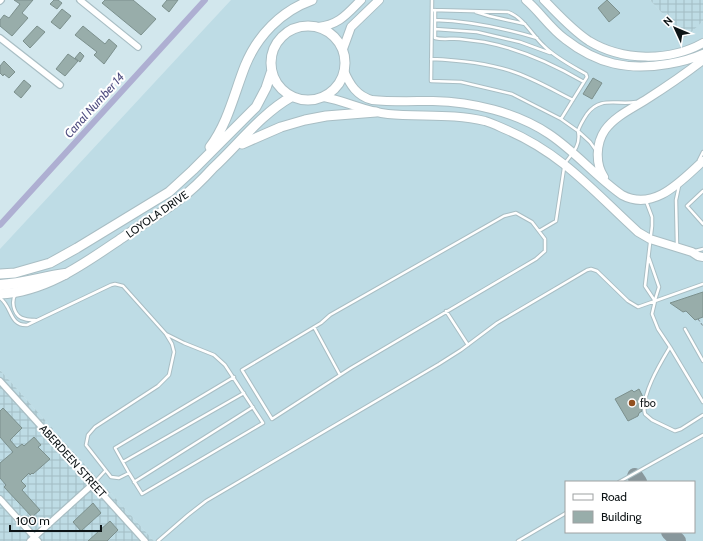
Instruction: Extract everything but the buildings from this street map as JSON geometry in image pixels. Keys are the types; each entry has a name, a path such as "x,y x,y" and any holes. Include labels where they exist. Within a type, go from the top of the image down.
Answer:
{"highway":[{"path":"0,285 65,274"}],"main road":[{"path":"193,170 214,142 224,123 245,66 254,47 263,35 282,16 297,6 312,0"},
{"path":"318,27 329,26 335,23 361,0"},
{"path":"342,49 351,27 379,0"},
{"path":"526,0 554,30 565,39 580,50 610,64 643,68 674,63 703,54"},
{"path":"544,0 564,21 588,40 602,48 616,53 629,56 659,56 684,51 703,43"},
{"path":"307,25 328,31 337,39 342,49 345,60 344,71 340,82 324,97 313,100 302,100 291,97 279,87 271,73 270,61 272,50 278,40 286,32 296,27 307,25"},
{"path":"607,183 601,174 598,158 598,146 604,130 622,115 703,60"},
{"path":"344,71 351,86 368,99 378,101 435,101 475,106 498,111 530,123 549,134 573,153 615,191 634,200 646,200 662,195 681,181 703,154"},
{"name":"LOYOLA DRIVE","path":"0,274 15,273 50,263 169,192 256,107 266,88 271,73"},
{"name":"LOYOLA DRIVE","path":"0,294 38,286 65,274 102,252 179,200 233,150 269,112 291,97"},
{"path":"324,97 376,112 389,114 448,116 486,121 531,141 564,163 638,232 650,239 703,257"},
{"path":"233,150 247,141 282,127 305,120 326,116 376,112"}],"street":[{"path":"80,0 138,47"},
{"path":"0,38 60,85"},
{"name":"ABERDEEN STREET","path":"0,381 145,541"},
{"path":"0,499 35,540 94,484"}],"lane":[{"path":"432,0 435,20 434,35 438,38 484,42 535,57 563,69 584,82"},
{"path":"433,10 508,12 515,14 552,53 586,74 587,77 562,119"},
{"path":"433,10 431,80 461,82 512,94 562,119 578,131 595,148 598,158"},
{"path":"473,11 525,24"},
{"path":"435,20 479,24 514,31 537,38"},
{"path":"435,29 476,32 520,42 552,53"},
{"path":"432,59 447,59 488,65 512,72 539,83 573,100"},
{"path":"539,231 556,221 564,163 573,153 579,140 578,131 586,116 596,105 601,103 646,100"},
{"path":"677,248 676,200 681,181"},
{"path":"703,191 687,206 703,224"},
{"path":"646,200 652,217 645,286 655,301"},
{"path":"516,213 532,222 539,231 545,239 545,251 536,259 340,375 272,419 242,370 314,328 330,315 504,216 516,213"},
{"path":"692,252 703,250"},
{"path":"648,256 659,287 652,314 658,329 703,402"},
{"path":"158,541 206,501 439,364 511,314 587,270 591,269 597,271 628,301 638,307 703,284"},
{"path":"0,298 5,302 16,322 27,325 115,284 123,286 166,334 172,344 174,352 169,375 158,386 95,427 88,435 86,445 111,477 119,478 129,473"},
{"path":"19,291 14,298 13,305 16,312 20,318 25,320 36,320"},
{"path":"446,311 468,345"},
{"path":"314,328 340,375"},
{"path":"685,329 703,360"},
{"path":"166,334 214,355 225,364 234,377 263,423 142,494 116,448 234,377"},
{"path":"670,347 655,373 649,388 644,406 645,414 652,420 675,431 681,429 703,415"},
{"path":"123,462 244,393"},
{"path":"134,482 253,407"},
{"path":"621,481 703,435"},
{"path":"94,484 105,471"},
{"path":"518,541 565,514"}],"path":[{"path":"698,319 703,326"}],"shaded area":[{"path":"231,0 650,0 684,37 703,21 703,541 154,541 0,370 0,249"},
{"path":"650,0 703,0 703,21 685,38"},
{"path":"0,370 154,541 0,541"}],"waterway":[{"name":"Canal Number 14","path":"0,225 205,0"}],"taxiway":[{"path":"635,476 638,481"},
{"path":"670,533 678,541"}],"place":[{"name":"fbo","path":"632,403"}]}
